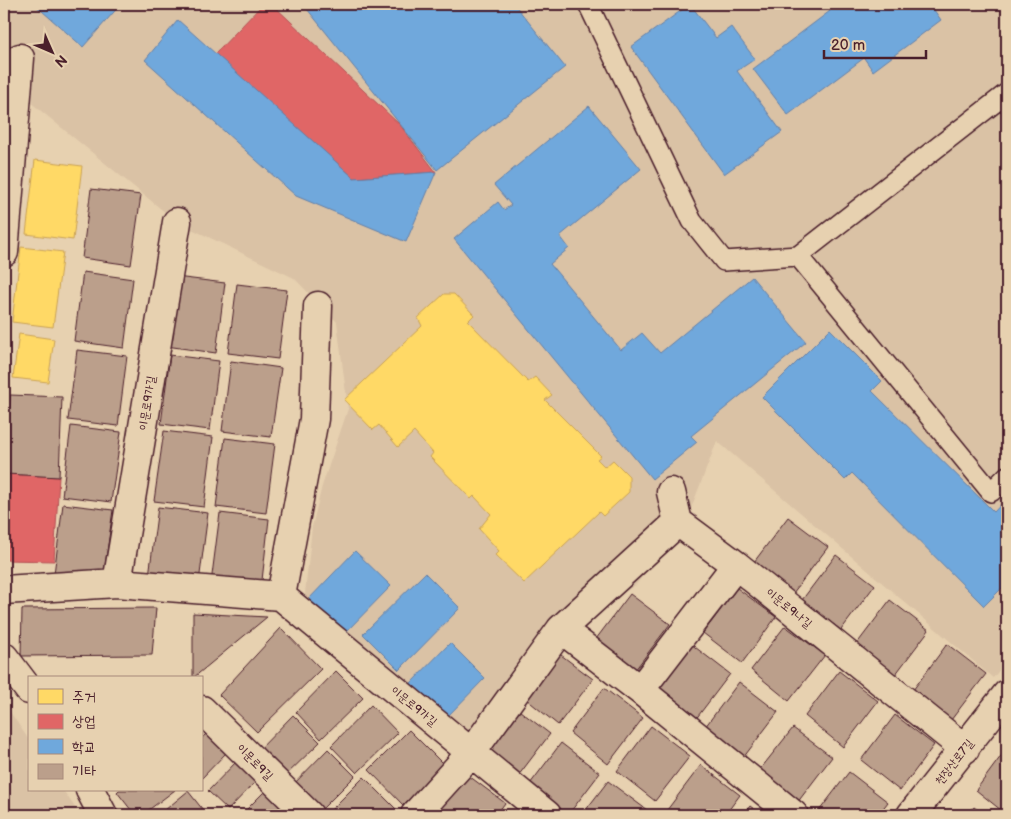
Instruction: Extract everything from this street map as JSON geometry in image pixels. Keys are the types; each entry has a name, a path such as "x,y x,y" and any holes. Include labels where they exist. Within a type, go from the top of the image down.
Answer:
{"street":[{"path":"4,252 20,58"},
{"name":"이문로9가길","path":"118,584 178,222"},
{"path":"4,590 118,584 281,596 314,419 318,306"},
{"path":"415,815 471,753 561,629 678,522 671,492"},
{"name":"이문로9나길","path":"678,522 736,565 965,749"},
{"path":"640,690 736,565"},
{"name":"이문로9가길","path":"281,596 547,815"},
{"path":"561,629 640,690 794,815"},
{"path":"4,657 28,689"},
{"name":"천장산로7길","path":"911,815 1003,706"},
{"name":"이문로9길","path":"202,710 309,815"},
{"path":"91,792 103,815"}],"lane":[{"path":"588,4 692,221 724,261 798,256 1007,93"},
{"path":"798,256 991,492 1007,476"}],"shaded area":[{"path":"4,4 1007,4 1007,661 993,678 717,441 690,511 636,585 561,629 474,736 304,603 312,527 322,486 348,409 337,322 294,278 177,222 13,88 4,79"},
{"path":"4,703 28,739 28,792 64,792 80,815 4,815"}],"building: 주거":[{"path":"35,160 82,166 73,240 26,234"},
{"path":"21,247 63,252 53,327 12,322"},
{"path":"444,294 454,294 474,315 468,321 528,382 535,377 552,395 545,400 601,456 597,459 605,467 613,460 629,476 629,492 603,516 599,512 524,583 495,555 499,551 479,529 491,514 474,496 471,499 430,457 433,453 414,432 398,447 379,425 373,430 344,400 422,326 418,318"},
{"path":"19,334 54,339 48,382 13,378"}],"building: 상업":[{"path":"263,4 272,4 400,125 436,172 354,178 215,54"},
{"path":"6,474 59,477 54,561 4,560"}],"building: 학교":[{"path":"34,4 121,4 83,47"},
{"path":"303,4 514,4 565,67 437,170"},
{"path":"690,4 716,38 731,27 755,59 737,71 782,132 724,174 631,47"},
{"path":"824,4 942,4 934,10 941,20 873,71 864,58 788,115 753,69 830,11"},
{"path":"178,20 354,178 436,172 406,242 296,196 145,60"},
{"path":"589,106 641,169 560,236 569,248 550,264 621,350 642,333 660,353 752,277 806,342 691,436 697,442 652,479 454,239 498,202 504,210 511,205 494,185"},
{"path":"830,329 882,381 872,391 994,512 1007,498 1007,583 984,606 852,473 845,480 762,397"},
{"path":"355,551 391,586 342,636 306,602"},
{"path":"425,573 460,608 399,670 363,634"},
{"path":"450,643 485,678 445,719 410,684"}],"building: 기타":[{"path":"91,189 141,195 131,265 82,258"},
{"path":"83,272 133,279 124,348 74,341"},
{"path":"176,277 225,283 216,353 166,346"},
{"path":"237,284 287,290 278,359 228,353"},
{"path":"77,350 127,356 118,426 68,420"},
{"path":"170,355 219,361 210,430 161,424"},
{"path":"231,361 281,368 271,437 222,431"},
{"path":"10,395 62,397 59,477 6,474"},
{"path":"71,426 121,432 111,502 62,496"},
{"path":"164,431 213,437 204,507 154,501"},
{"path":"225,438 275,444 266,513 216,507"},
{"path":"63,504 113,510 103,580 54,574"},
{"path":"158,507 208,513 199,582 149,576"},
{"path":"220,513 269,519 261,589 211,583"},
{"path":"788,517 828,547 793,593 754,562"},
{"path":"836,555 875,585 841,630 802,600"},
{"path":"737,588 776,617 742,663 703,633"},
{"path":"630,594 670,624 635,670 596,639"},
{"path":"890,600 929,630 895,675 856,645"},
{"path":"156,608 152,655 21,656 22,609"},
{"path":"193,613 267,617 195,676 193,676"},
{"path":"785,626 825,655 789,701 751,670"},
{"path":"281,628 321,669 257,732 219,695"},
{"path":"691,644 730,674 695,720 657,689"},
{"path":"947,644 986,674 951,720 913,690"},
{"path":"553,649 593,679 558,725 520,694"},
{"path":"336,671 363,698 321,739 296,712"},
{"path":"839,671 878,701 843,747 805,716"},
{"path":"739,682 778,712 743,758 705,727"},
{"path":"604,688 643,718 608,764 570,733"},
{"path":"511,704 550,734 515,780 477,749"},
{"path":"371,705 398,733 357,773 331,746"},
{"path":"293,715 320,742 279,782 253,756"},
{"path":"895,715 934,745 900,791 861,760"},
{"path":"651,726 690,756 655,801 617,771"},
{"path":"793,728 832,757 797,803 758,772"},
{"path":"409,730 444,765 403,805 369,770"},
{"path":"207,733 227,752 202,778 202,738"},
{"path":"561,743 600,773 568,815 561,815 527,788"},
{"path":"1007,748 1007,815 976,790"},
{"path":"328,749 355,776 316,815 288,790"},
{"path":"237,761 257,780 228,810 208,791"},
{"path":"701,765 740,795 725,815 674,815 667,810"},
{"path":"849,772 888,802 878,815 816,815"},
{"path":"465,773 505,803 496,815 434,815"},
{"path":"364,777 399,812 396,815 326,815"},
{"path":"608,781 647,810 643,815 582,815"},
{"path":"265,791 282,808 275,815 241,815"},
{"path":"117,792 172,792 142,815 135,815"},
{"path":"189,792 207,815 159,815"},
{"path":"750,806 762,815 743,815"},
{"path":"974,807 984,815 967,815"}]}
